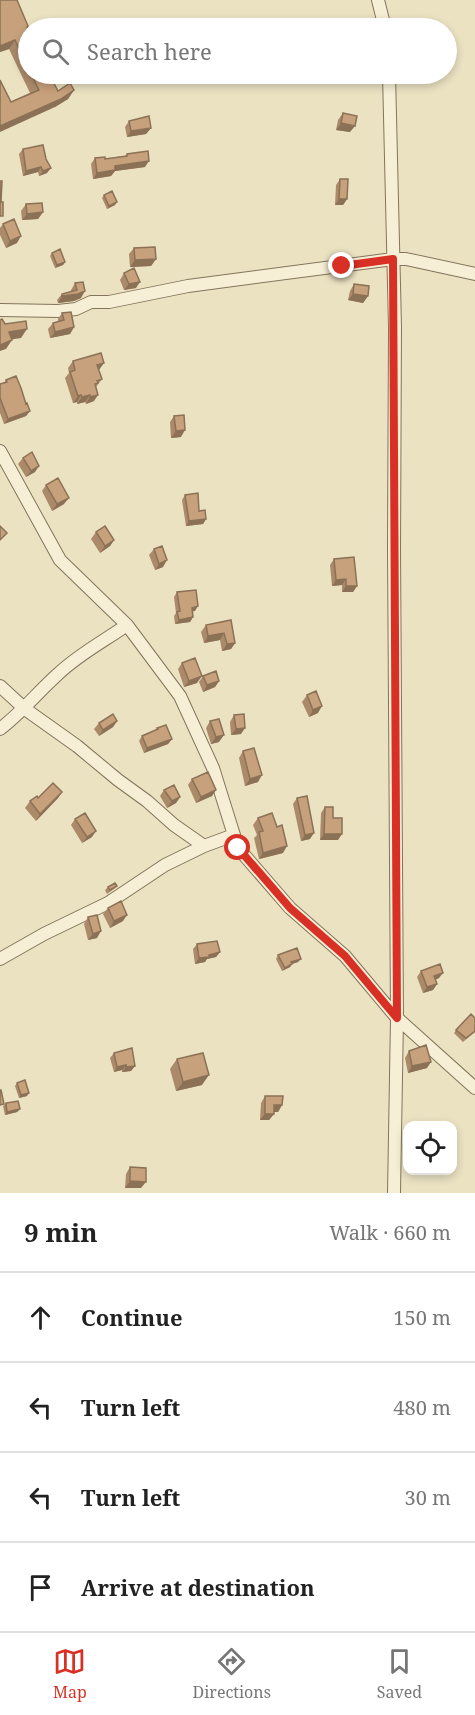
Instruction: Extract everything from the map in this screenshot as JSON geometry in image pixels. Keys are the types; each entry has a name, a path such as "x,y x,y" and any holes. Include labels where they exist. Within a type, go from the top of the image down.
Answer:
{"street":[{"path":"378,0 382,18"},
{"path":"389,84 393,259 397,1018 394,1193"},
{"path":"0,310 76,309 91,302 109,302 188,286 393,259 406,259 475,274"},
{"path":"0,451 60,560 127,625 180,696 213,768 238,848 290,908 345,956 397,1018 475,1088"},
{"path":"0,729 25,709 57,674 82,653 127,625"},
{"path":"0,686 25,709 78,746 174,825 204,846"},
{"path":"0,959 44,934 108,903 165,865 204,846 234,835"}],"building":[{"path":"0,0 17,0 25,18 18,18 18,46 15,40 0,46"},
{"path":"0,80 11,102 39,90 36,84 54,84 58,91 71,84 74,90 61,99 0,126"},
{"path":"343,113 357,116 355,126 341,123"},
{"path":"149,116 151,128 131,131 129,121"},
{"path":"43,145 51,168 43,171 41,167 26,171 23,149"},
{"path":"148,151 149,161 115,166 115,170 97,173 95,158 105,157 105,159"},
{"path":"340,179 348,179 347,199 339,199"},
{"path":"0,181 2,181 3,216 0,216"},
{"path":"112,191 117,202 109,206 104,195"},
{"path":"42,203 43,212 27,214 26,204"},
{"path":"14,219 21,236 10,241 3,224"},
{"path":"155,247 156,259 135,260 134,248"},
{"path":"60,249 65,262 57,265 52,253"},
{"path":"134,268 140,282 129,284 124,273"},
{"path":"83,282 85,291 62,296 62,294 77,290 75,283"},
{"path":"354,284 369,286 368,296 353,294"},
{"path":"71,312 74,327 55,332 53,323 64,320 62,313"},
{"path":"2,319 5,324 26,321 27,329 9,332 12,340 0,345 0,320"},
{"path":"101,353 104,363 97,365 102,379 95,384 98,395 78,396 70,372 75,370 73,361"},
{"path":"16,376 30,411 8,419 0,398 0,384"},
{"path":"184,415 185,430 176,431 174,416"},
{"path":"32,452 39,466 31,471 23,458"},
{"path":"58,478 69,498 57,504 46,485"},
{"path":"198,493 199,511 205,510 206,519 189,521 185,495"},
{"path":"0,526 7,533 0,540"},
{"path":"105,526 114,540 105,546 96,532"},
{"path":"162,546 167,560 159,564 154,549"},
{"path":"354,557 357,586 346,586 346,579 336,580 334,559"},
{"path":"196,590 198,606 192,608 193,617 179,620 177,592"},
{"path":"231,620 235,643 227,644 224,633 208,636 206,625"},
{"path":"195,658 202,676 189,681 182,663"},
{"path":"216,671 219,681 207,685 203,676"},
{"path":"316,691 322,706 313,710 307,695"},
{"path":"113,714 117,721 103,730 99,723"},
{"path":"244,714 245,728 236,729 234,715"},
{"path":"219,719 224,735 216,737 210,721"},
{"path":"166,725 172,739 147,748 142,736"},
{"path":"254,748 262,775 250,779 243,751"},
{"path":"208,772 216,790 201,797 192,779"},
{"path":"53,783 62,792 40,814 30,801 37,796 38,798"},
{"path":"174,785 180,797 172,801 164,790"},
{"path":"307,796 314,833 305,835 297,798"},
{"path":"325,807 333,807 333,818 342,818 342,834 324,834"},
{"path":"85,813 96,831 87,837 75,819"},
{"path":"272,813 277,827 282,825 287,846 263,853 259,832 263,831 258,818"},
{"path":"115,883 117,886 110,890 108,887"},
{"path":"121,901 127,915 114,921 108,908"},
{"path":"97,915 101,931 93,934 88,917"},
{"path":"217,941 220,952 199,958 197,944"},
{"path":"297,948 301,959 291,962 292,964 285,968 278,955"},
{"path":"440,964 443,973 434,976 437,984 427,987 421,971"},
{"path":"471,1014 475,1018 475,1031 466,1038 456,1030"},
{"path":"426,1045 431,1062 412,1066 409,1051"},
{"path":"132,1048 135,1066 117,1067 114,1053"},
{"path":"203,1053 209,1075 183,1082 177,1059"},
{"path":"25,1080 29,1093 21,1095 17,1083"},
{"path":"0,1090 4,1104 0,1105"},
{"path":"265,1096 283,1096 282,1105 274,1105 274,1114 265,1114"},
{"path":"18,1101 20,1109 7,1112 6,1103"},
{"path":"130,1167 146,1168 146,1182 130,1181"}],"route":[{"path":"238,848 290,908 345,956 397,1018 393,259 342,266"}]}
